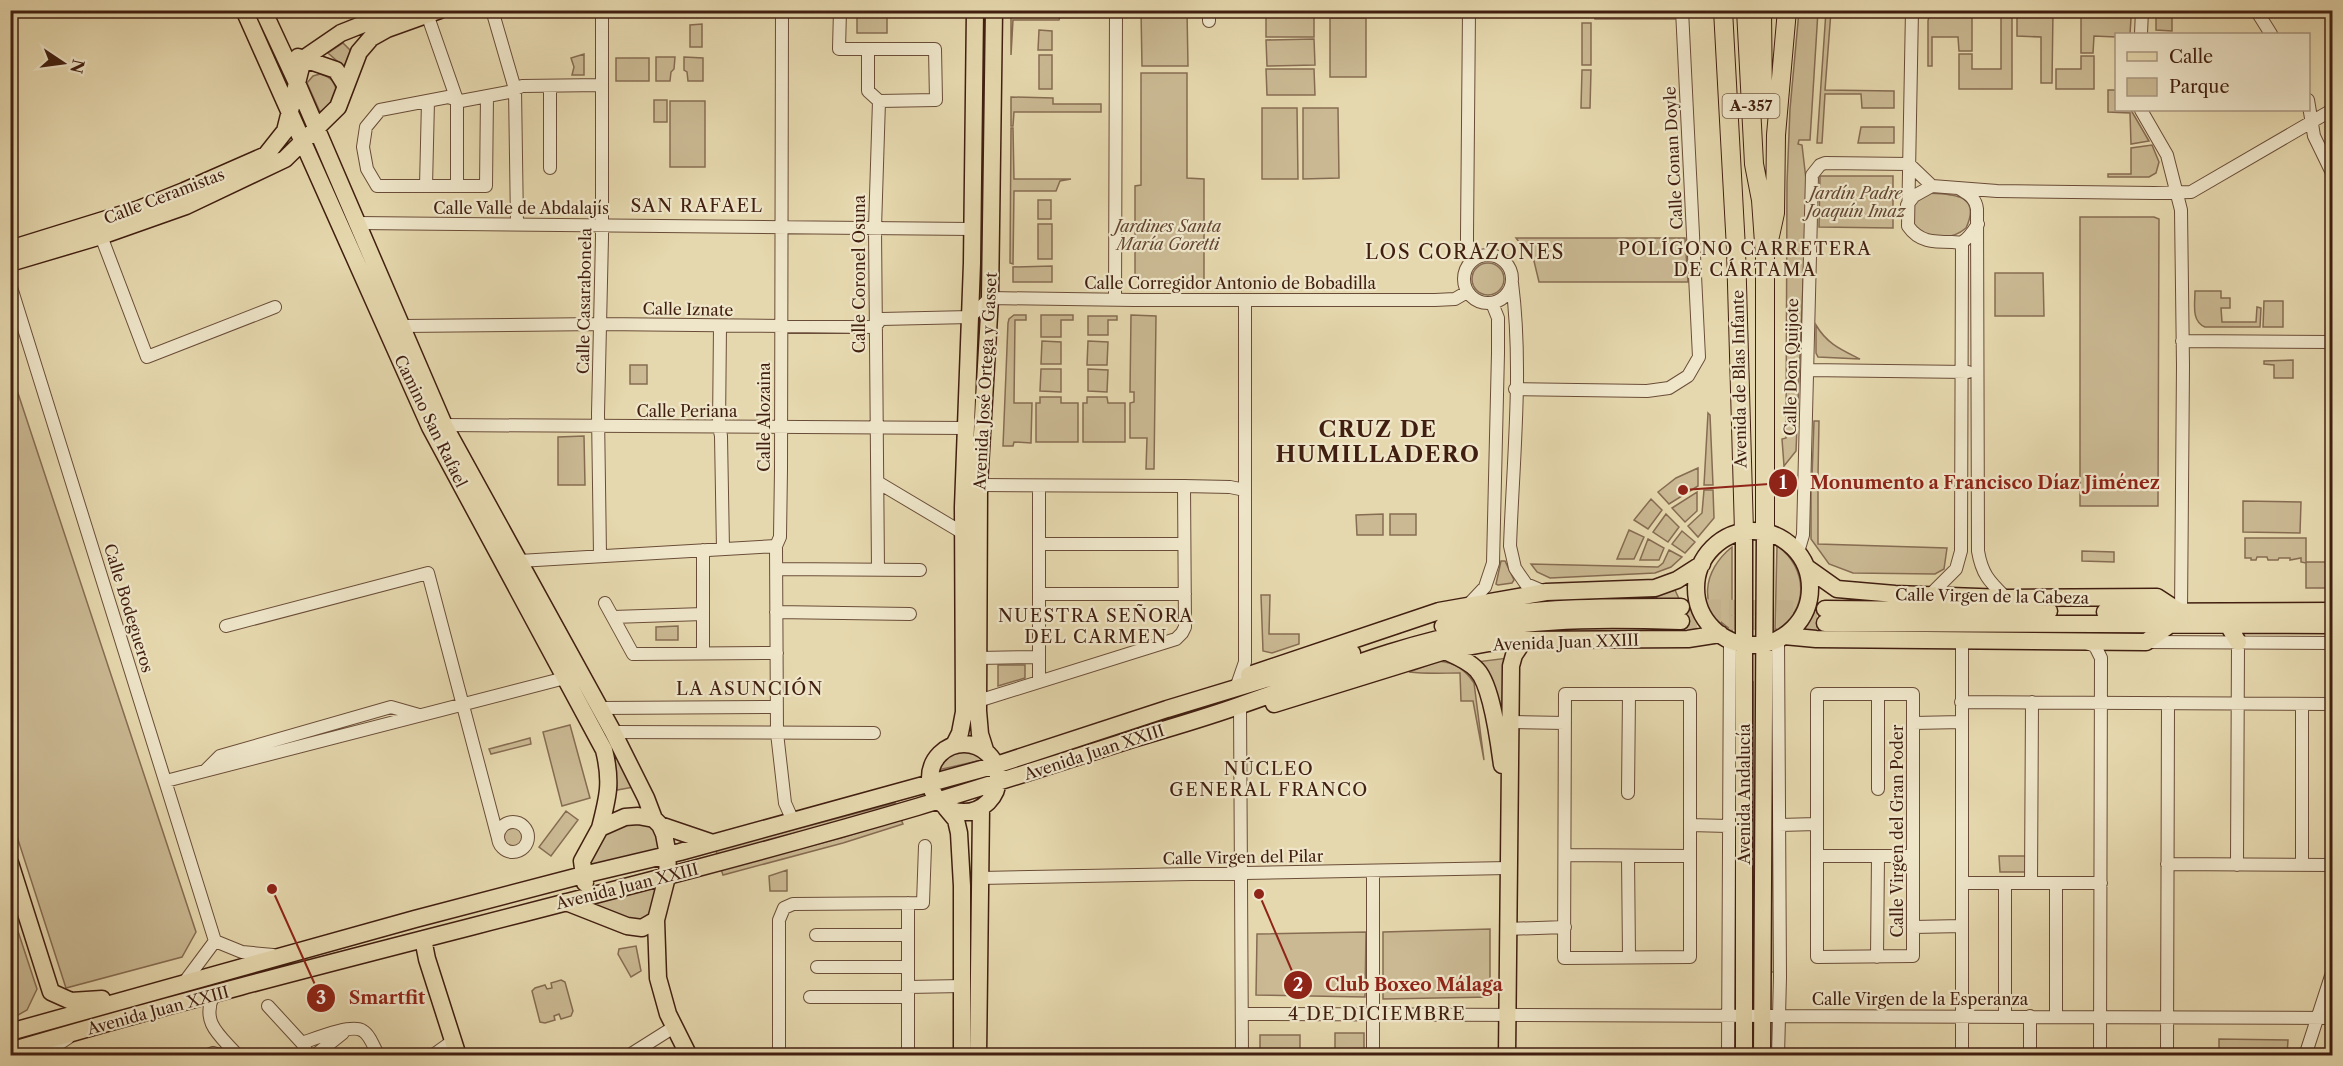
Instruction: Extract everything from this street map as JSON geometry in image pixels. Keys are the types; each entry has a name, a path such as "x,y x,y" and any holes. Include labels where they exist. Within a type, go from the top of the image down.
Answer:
{"highway":[{"name":"Avenida de Blas Infante","path":"1723,10 1736,249 1743,532"},
{"name":"Avenida de Blas Infante","path":"1746,10 1754,164 1761,200 1766,257 1765,532"},
{"path":"1761,200 1764,164 1762,10"},
{"path":"1766,257 1775,213 1776,135 1787,10"}],"main road":[{"name":"Camino San Rafael","path":"244,10 430,427 604,750 610,772 608,797 600,828 582,861 583,875"},
{"name":"Camino San Rafael","path":"263,10 297,83 444,425 613,732 664,834 668,855 667,877 656,921"},
{"path":"303,59 341,33 399,10"},
{"name":"Avenida José Ortega y Gasset","path":"954,745 960,733 964,712 963,533 970,317 975,10"},
{"name":"Avenida José Ortega y Gasset","path":"985,750 980,734 978,701 979,485 990,298 994,10"},
{"name":"Calle Ceramistas","path":"10,263 101,236 186,206 285,159 338,107 359,52 371,38 387,29 434,13"},
{"path":"279,46 303,59 336,70 346,86"},
{"name":"Calle Ceramistas","path":"10,249 184,192 266,155 285,131 303,59"},
{"path":"1743,532 1765,532"},
{"name":"Avenida Juan XXIII","path":"1236,688 1251,673 1439,611 1546,592 1655,588 1677,580 1702,564 1710,551 1723,540 1743,532"},
{"name":"Avenida Andalucía","path":"1743,532 1731,640 1736,1015 1744,1056"},
{"name":"Avenida Andalucía","path":"1762,1056 1775,640 1765,532"},
{"name":"Calle Virgen de la Cabeza","path":"1765,532 1785,540 1802,560 1837,589 1929,596 2006,598 2157,597 2176,619 2228,625 2332,625"},
{"path":"1775,640 1797,625 1806,609 1810,586 1802,560"},
{"path":"1702,564 1697,589 1699,604 1705,618 1731,640"},
{"name":"Avenida Juan XXIII","path":"10,1032 448,910 668,855 996,765 1167,709 1414,634 1483,617 1541,610 1594,607 1681,614 1627,619 1538,622 1486,629 1418,644 1335,670 1240,706 999,782 942,804 423,939 10,1051"},
{"name":"Calle Virgen de la Cabeza","path":"1825,616 2176,619 2332,611"},
{"path":"1775,640 2146,642 2176,619"},
{"path":"2228,625 2238,642"},
{"path":"1507,1056 1511,666 1514,655 1524,640"},
{"name":"Avenida Juan XXIII","path":"1240,706 1269,706 1445,651 1489,643 1524,640 1775,640"},
{"path":"1445,651 1471,663 1479,672 1496,724 1508,811"},
{"path":"1236,688 1240,706"},
{"path":"942,804 963,813 981,809 989,802 996,793 999,782 996,765 985,750 970,744 954,745 940,753 932,766 930,782 942,804 956,820 959,833 962,886 962,1056"},
{"path":"978,1056 981,809"},
{"path":"600,828 625,817 638,816 710,842"},
{"path":"10,863 51,992 50,1021 66,1030 78,1031"},
{"path":"583,875 589,896"},
{"path":"566,902 627,926 642,928 656,921 658,978 668,1014 689,1056"},
{"path":"448,910 423,939 455,1048"},
{"path":"51,992 71,1001 138,996"}],"street":[{"path":"492,10 515,89 517,224"},
{"name":"Calle Casarabonela","path":"600,555 598,426 602,225 602,10"},
{"name":"Calle Alozaina","path":"782,10 780,537 776,546 776,707 785,803 794,820"},
{"path":"840,10 839,49 935,49 936,100 879,101"},
{"path":"1115,300 1116,10"},
{"path":"1468,10 1467,246 1473,260"},
{"name":"Calle Conan Doyle","path":"1515,389 1647,391 1669,388 1688,376 1699,357 1682,10"},
{"path":"1912,10 1908,226 1914,236 1938,242 1962,242 1978,224"},
{"path":"2141,33 2142,10"},
{"path":"2256,10 2270,33"},
{"path":"434,13 457,100 457,186"},
{"name":"Calle Coronel Osuna","path":"868,49 868,91 879,101 875,228 879,570"},
{"path":"487,96 486,186 378,186 367,169 363,147 366,128 380,110 448,98 461,101 522,86 602,85"},
{"path":"550,86 550,168"},
{"path":"426,186 428,101"},
{"path":"2310,109 2314,136 2332,173"},
{"path":"1908,205 1914,196 1932,186 1997,190 2191,192 2332,110"},
{"path":"2142,111 2167,156 2181,210 2182,341 2176,619"},
{"name":"Calle Don Quijote","path":"1802,560 1812,175 1820,165 1825,163 1909,164"},
{"path":"1909,164 1932,186"},
{"path":"1956,188 1971,195 1977,204 1978,551 1981,569 2006,598"},
{"path":"1977,209 1997,190"},
{"name":"Calle Valle de Abdalajís","path":"358,223 972,229"},
{"path":"101,236 147,357 275,307"},
{"path":"1929,596 1953,573 1961,551 1962,242"},
{"path":"1512,283 1505,296 1492,303 1478,302 1467,292 1464,279 1468,265 1473,260 1487,255 1501,259 1510,269 1512,283 1516,317 1510,546 1515,568 1526,584 1546,592"},
{"name":"Calle Bodegueros","path":"10,284 215,941"},
{"name":"Calle Corregidor Antonio de Bobadilla","path":"990,298 1455,299 1467,292"},
{"path":"970,317 990,298"},
{"path":"1236,688 1245,662 1245,300"},
{"path":"1468,605 1489,579 1493,563 1498,318 1492,303"},
{"name":"Calle Iznate","path":"402,326 601,324 875,327 881,318 970,317"},
{"path":"720,326 719,427 722,436 723,549"},
{"path":"2182,341 2332,342"},
{"path":"1807,370 1978,371"},
{"name":"Calle Periana","path":"444,425 966,428"},
{"path":"879,483 963,533"},
{"path":"979,485 1184,486 1230,487 1245,490"},
{"path":"1039,486 1039,680"},
{"path":"978,701 1039,680 1176,639 1182,633 1185,627 1184,486"},
{"path":"1494,514 1501,523 1510,524"},
{"path":"1039,544 1184,544"},
{"path":"512,579 513,568 519,561 776,546"},
{"path":"703,550 703,653"},
{"path":"777,569 920,570"},
{"path":"226,626 428,573 499,842 510,851 521,850 526,844 527,833 524,827 492,815"},
{"path":"1039,594 1185,594"},
{"path":"605,603 633,654 777,653"},
{"path":"777,612 910,614"},
{"path":"613,617 703,614"},
{"name":"Avenida Andalucía","path":"1728,1056 1736,1015 1728,826 1731,640"},
{"name":"Avenida Andalucía","path":"1775,640 1779,825 1778,1056"},
{"path":"1962,640 1962,1056"},
{"path":"2080,640 2095,646 2101,658 2100,1056"},
{"path":"2146,642 2332,643"},
{"path":"2237,865 2238,642"},
{"path":"978,658 1038,657"},
{"path":"166,781 203,772 220,756 391,707 420,716 565,678"},
{"path":"1565,694 1629,694 1690,694 1690,957 1564,958 1565,694"},
{"path":"1628,793 1629,694"},
{"name":"Calle Virgen del Gran Poder","path":"1817,694 1878,694 1913,694 1913,956 1817,957 1817,694"},
{"path":"1878,694 1878,789"},
{"path":"1962,702 2332,704"},
{"path":"2031,884 2032,702"},
{"path":"2167,1056 2168,703"},
{"path":"2302,704 2302,865"},
{"path":"1240,706 1242,1056"},
{"path":"599,708 776,707"},
{"path":"1511,722 1565,723"},
{"path":"1913,723 1962,723"},
{"path":"613,732 874,733"},
{"path":"499,842 501,829 509,823"},
{"path":"1779,825 1817,824"},
{"path":"1690,825 1728,826"},
{"path":"779,1056 779,920 784,908 793,904 923,903 925,846"},
{"path":"1565,855 1690,856"},
{"path":"1628,856 1629,957"},
{"path":"1817,856 1913,856"},
{"path":"1877,957 1878,856"},
{"path":"2168,864 2332,866"},
{"name":"Calle Virgen del Pilar","path":"980,878 1508,868"},
{"path":"1373,871 1373,1056"},
{"path":"1962,884 2101,883"},
{"path":"2005,1016 2006,884"},
{"path":"2056,884 2056,1016"},
{"path":"908,903 908,1056"},
{"path":"1913,927 1962,926"},
{"path":"1507,929 1564,927"},
{"path":"816,935 908,935"},
{"path":"183,984 215,941 242,952 286,956"},
{"path":"817,966 908,967"},
{"path":"2305,1056 2332,973"},
{"path":"810,997 908,992 962,986"},
{"path":"213,996 209,1007 209,1022 238,1056"},
{"path":"268,1006 302,1043 309,1056"},
{"name":"Calle Virgen de la Esperanza","path":"1242,1014 2332,1018"},
{"path":"2030,1016 2030,1056"},
{"path":"628,1056 674,1027"},
{"path":"302,1043 357,1028 365,1031 379,1056"},
{"path":"314,1056 348,1029"},
{"path":"45,1056 48,1051 78,1031"},
{"path":"432,1056 455,1048"},
{"path":"206,1056 213,1053 224,1056"}],"green space":[{"path":"985,10 983,256 979,256 981,11"},
{"path":"1011,10 1062,11 1059,20 1013,20 1011,55"},
{"path":"857,11 887,11 887,33 857,33"},
{"path":"1141,11 1187,11 1188,66 1142,66"},
{"path":"1314,11 1314,37 1266,37 1266,12"},
{"path":"1595,11 1675,11 1675,19 1595,19"},
{"path":"1799,11 1818,11 1810,140 1799,140 1798,144 1802,145 1807,188 1796,451 1784,466 1782,439 1786,438 1787,183 1790,109"},
{"path":"1826,11 1831,11 1825,90 1894,91 1894,108 1862,108 1861,94 1825,94 1822,143 1817,143"},
{"path":"1934,11 1972,11 1972,51 1959,51 1958,37 1932,37 1932,66 1928,66 1928,21"},
{"path":"1976,11 2012,11 2012,89 1959,89 1959,54 1972,54 1972,69 2001,69 2001,14 1976,14"},
{"path":"2017,11 2053,11 2052,83 2041,83 2041,37 2017,36"},
{"path":"2081,11 2126,13 2131,18 2130,33 2115,33 2115,37 2094,36 2093,53 2081,53"},
{"path":"2156,15 2172,16 2172,31 2156,30"},
{"path":"1330,18 1366,18 1366,77 1330,77"},
{"path":"1582,23 1591,23 1591,65 1582,65"},
{"path":"702,24 702,47 690,47 690,25"},
{"path":"1039,30 1052,31 1052,50 1038,50"},
{"path":"1314,39 1315,65 1267,66 1266,40"},
{"path":"343,43 351,51 344,67 328,53"},
{"path":"584,54 584,75 572,75 574,67 571,58"},
{"path":"1039,55 1052,55 1052,89 1039,89"},
{"path":"2081,56 2094,56 2094,89 2056,89 2056,69 2081,69"},
{"path":"656,57 675,57 670,81 656,81"},
{"path":"684,57 703,58 703,81 688,81 687,72 684,70"},
{"path":"616,58 649,58 649,81 616,81"},
{"path":"1266,69 1314,69 1315,95 1267,95"},
{"path":"1582,70 1591,70 1590,108 1581,108"},
{"name":"Jardines Santa María Goretti","path":"1141,73 1187,73 1187,178 1204,179 1204,279 1201,282 1146,282 1141,281 1135,274 1135,186 1141,185"},
{"path":"320,74 332,80 337,92 330,106 320,112 307,83 313,76"},
{"path":"2108,90 2115,90 2115,111 2132,111 2149,141 2131,144 2130,113 2108,112"},
{"path":"1011,97 1053,98 1053,104 1101,104 1101,112 1014,112 1013,126 1011,126"},
{"path":"654,100 667,100 667,122 654,122"},
{"path":"670,101 705,101 705,167 670,167"},
{"path":"1262,108 1297,108 1298,179 1262,179"},
{"path":"1303,108 1338,108 1339,178 1303,179"},
{"path":"1861,127 1894,127 1894,143 1858,143"},
{"path":"1011,128 1013,128 1014,179 1071,179 1060,181 1056,191 1014,191 1013,264 1010,263"},
{"path":"2152,145 2159,162 2156,173 2149,177 2108,177 2108,174 2131,174 2131,148"},
{"name":"Jardín Padre Joaquín Imaz","path":"1820,176 1893,176 1893,228 1819,227"},
{"path":"1925,193 1953,195 1967,201 1970,216 1966,228 1953,235 1938,237 1917,228 1912,223 1913,204"},
{"path":"1038,200 1051,200 1051,219 1038,219"},
{"path":"2080,217 2154,217 2159,219 2158,506 2080,506"},
{"path":"1038,224 1052,224 1052,259 1038,259"},
{"path":"1516,238 1685,238 1688,282 1539,282 1534,261"},
{"path":"1488,263 1499,268 1504,279 1499,290 1488,295 1477,290 1472,279 1477,268"},
{"path":"1052,266 1052,282 1013,282 1013,267"},
{"path":"1995,273 2043,273 2044,316 1995,316"},
{"path":"2195,291 2221,291 2221,298 2230,298 2230,308 2221,308 2222,322 2256,322 2257,307 2261,308 2260,327 2205,327 2196,316"},
{"path":"2264,301 2283,301 2283,327 2263,327"},
{"path":"1014,315 1026,315 1026,320 1015,320 1014,403 1032,403 1031,443 1014,442 1013,446 1003,446 1008,323"},
{"path":"1041,315 1073,315 1073,320 1061,320 1061,337 1041,337"},
{"path":"1131,315 1156,316 1154,469 1146,469 1147,438 1130,438 1130,403 1134,402 1134,392 1130,392"},
{"path":"1088,316 1117,316 1117,320 1108,320 1108,335 1088,335"},
{"path":"1816,325 1830,342 1860,359 1818,357"},
{"path":"1042,341 1061,342 1061,364 1041,364"},
{"path":"1088,341 1108,342 1107,365 1087,365"},
{"path":"2293,360 2293,378 2274,378 2274,365 2264,364 2264,361"},
{"path":"630,365 647,365 647,384 630,384"},
{"path":"1041,369 1061,369 1061,392 1040,391"},
{"path":"1088,369 1108,370 1107,392 1088,391"},
{"path":"11,372 196,932 182,957 66,988 11,818"},
{"path":"1040,397 1061,397 1061,403 1078,403 1078,442 1036,442 1036,403 1040,403"},
{"path":"1087,397 1107,397 1108,403 1125,403 1125,442 1083,442 1083,403 1087,403"},
{"path":"1708,413 1710,415 1713,485 1704,485"},
{"path":"1814,421 1819,421 1818,477 1812,477"},
{"path":"584,436 585,485 558,485 558,437"},
{"path":"1698,468 1698,486 1669,504 1658,492 1676,478"},
{"path":"1815,480 1818,480 1818,544 1947,548 1944,569 1935,574 1853,573 1829,564 1811,539 1811,488 1814,488"},
{"path":"1704,490 1713,490 1714,518 1698,537 1688,526 1702,513"},
{"path":"1697,492 1697,511 1685,522 1672,508"},
{"path":"1651,499 1662,510 1648,529 1634,520"},
{"path":"2243,501 2301,502 2300,533 2243,532"},
{"path":"1383,514 1383,535 1357,535 1356,515"},
{"path":"1390,514 1416,514 1416,535 1390,535"},
{"path":"1666,514 1679,527 1668,542 1653,532"},
{"path":"1629,530 1644,537 1634,559 1617,559"},
{"path":"1682,531 1695,542 1685,553 1672,544"},
{"path":"2245,538 2306,538 2306,562 2332,562 2332,588 2306,588 2306,563 2301,562 2301,558 2268,560 2267,557 2257,557 2256,560 2251,560 2251,558 2245,558"},
{"path":"1648,539 1664,548 1659,560 1640,560"},
{"path":"1777,546 1795,565 1801,589 1794,612 1775,630"},
{"path":"1732,547 1732,630 1720,621 1713,611 1708,589 1715,567"},
{"path":"1669,550 1682,557 1671,567 1655,573 1550,578 1537,572 1531,564 1658,567 1663,563"},
{"path":"2082,551 2114,552 2114,562 2082,561"},
{"path":"1501,561 1505,561 1514,580 1512,583 1496,584"},
{"path":"1675,590 1680,601 1529,603 1558,599"},
{"path":"1261,595 1270,595 1269,634 1299,634 1299,644 1272,653 1263,651"},
{"path":"678,626 678,640 656,640 656,627"},
{"path":"1569,627 1681,627 1681,633 1500,634"},
{"path":"1508,658 1507,742 1476,662"},
{"path":"1439,661 1459,668 1474,683 1484,760 1473,701 1461,701 1460,673 1409,672"},
{"path":"998,665 1025,665 1025,678 998,686"},
{"path":"1772,680 1776,681 1773,864 1775,972 1771,972"},
{"path":"1753,681 1753,971 1752,972 1752,683"},
{"path":"1199,708 1200,711 1028,766 1027,762"},
{"path":"570,725 590,798 562,806 543,732"},
{"path":"605,735 634,787 617,790 615,760"},
{"path":"530,738 531,744 491,754 489,749"},
{"path":"965,750 973,752 982,760 938,770 948,756"},
{"path":"895,803 895,806 717,855 716,850"},
{"path":"566,811 578,820 551,856 539,847"},
{"path":"901,819 903,824 843,843 723,875 721,869 841,838"},
{"path":"632,824 652,828 660,848 589,868 594,850 602,838 614,830"},
{"path":"514,827 521,830 524,837 521,844 514,847 507,844 504,837 507,830"},
{"path":"1999,856 2026,856 2026,872 2000,872"},
{"path":"787,870 787,891 770,891 769,876"},
{"path":"656,885 650,911 638,922 590,903"},
{"path":"10,907 37,989 27,1010 11,1019"},
{"path":"1490,929 1490,997 1383,999 1383,932"},
{"path":"1366,932 1365,997 1256,995 1257,934"},
{"path":"636,946 641,971 631,977 618,954 619,949"},
{"path":"561,980 565,982 573,1011 571,1016 561,1019 559,1014 554,1016 555,1020 540,1022 532,991 545,985 547,989 552,988 551,983"},
{"path":"1335,1033 1364,1033 1364,1055 1335,1055"},
{"path":"1260,1035 1300,1035 1300,1055 1260,1055"},
{"path":"2219,1039 2288,1040 2287,1055 2219,1055"}],"tunnel":[{"path":"1681,607 1825,609"},
{"path":"1681,621 1825,623"}],"place":[{"name":"Monumento a Francisco Díaz Jiménez","path":"1683,490"},
{"name":"Smartfit","path":"272,889"},
{"name":"Club Boxeo Málaga","path":"1259,894"}],"district":[{"name":"SAN RAFAEL","path":"697,206"},
{"name":"LOS CORAZONES","path":"1465,252"},
{"name":"POLÍGONO CARRETERA DE CÁRTAMA","path":"1745,259"},
{"name":"CRUZ DE HUMILLADERO","path":"1378,442"},
{"name":"NUESTRA SEÑORA DEL CARMEN","path":"1096,626"},
{"name":"LA ASUNCIÓN","path":"750,689"},
{"name":"NÚCLEO GENERAL FRANCO","path":"1269,779"},
{"name":"4 DE DICIEMBRE","path":"1377,1014"}]}
